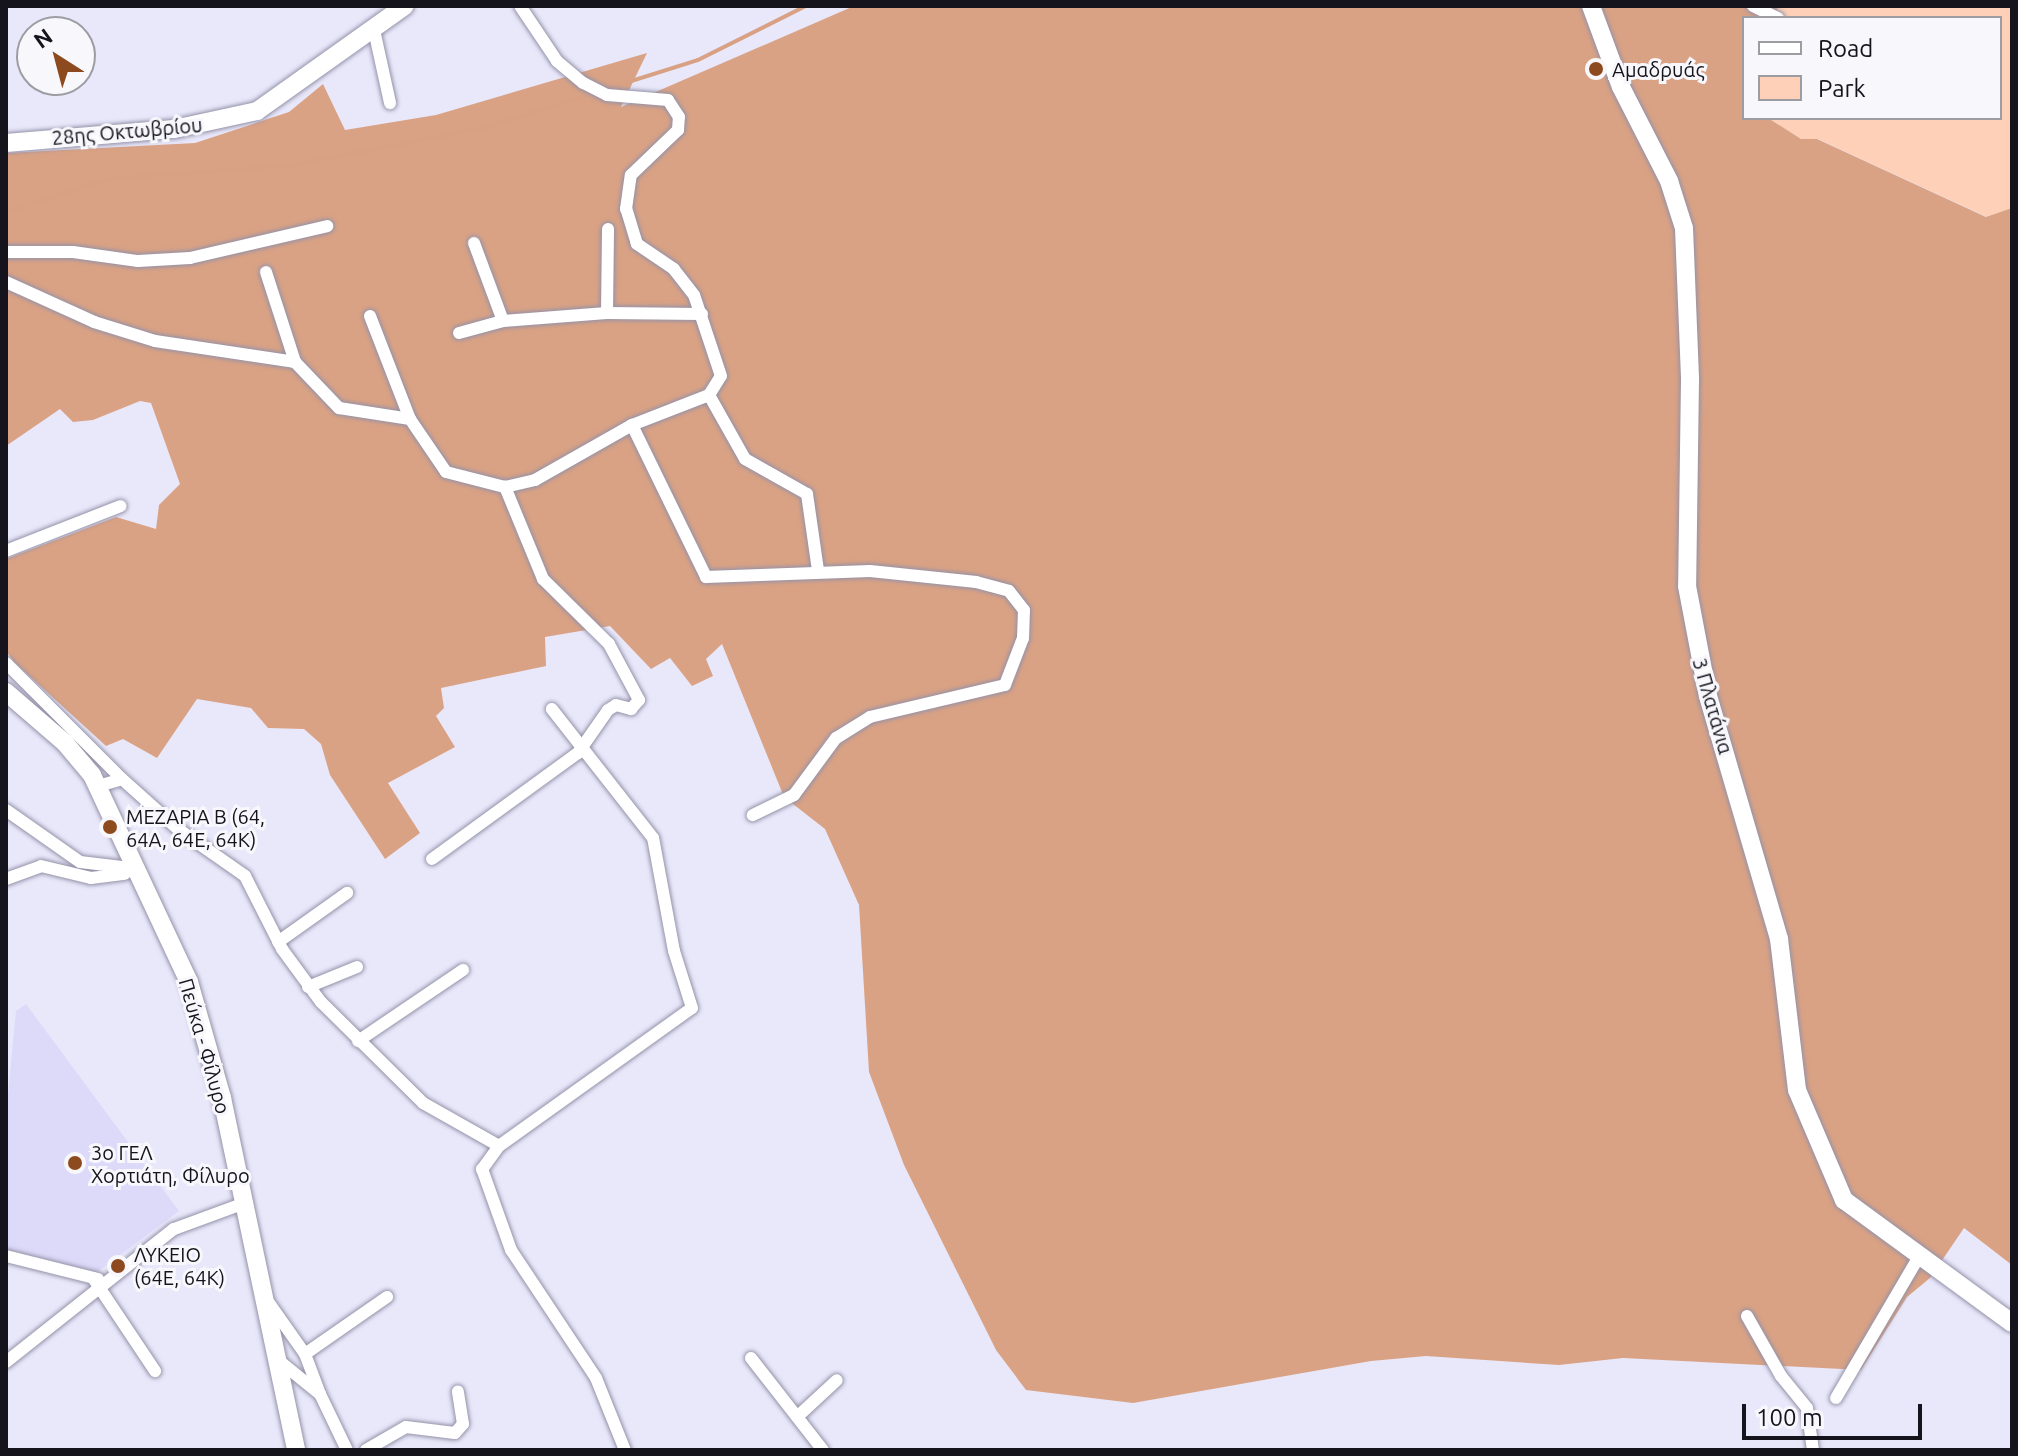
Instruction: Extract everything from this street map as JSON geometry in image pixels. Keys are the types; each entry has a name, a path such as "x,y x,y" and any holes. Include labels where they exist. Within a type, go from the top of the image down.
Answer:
{"street":[{"name":"28ης Οκτωβρίου","path":"6,143 174,129 237,117 284,95 405,6"},
{"path":"370,316 410,419 446,472 505,487 535,480 632,425 709,395 721,376 702,314 674,269 637,244 626,209 631,175 678,130 679,117 668,100 607,95 583,83 557,61 520,6"},
{"name":"3 Πλατάνια","path":"1591,6 1621,87 1669,181 1684,228 1690,380 1687,586 1696,650 1779,939 1797,1090 1844,1200 1918,1258 2012,1323"},
{"path":"1753,6 1774,16"},
{"path":"374,30 390,103"},
{"path":"6,252 73,252 138,261 190,258 327,226"},
{"path":"607,313 608,229"},
{"path":"474,243 503,321"},
{"path":"266,272 295,362 339,408 410,419"},
{"path":"6,282 94,322 155,341 295,362"},
{"path":"459,333 503,321 607,313 702,314"},
{"path":"709,395 745,459 807,494 818,570"},
{"path":"632,425 706,577 818,570 976,582 1009,591 1024,610 1023,638 1005,685 870,717 836,738 794,795 753,815"},
{"path":"432,859 582,749 608,710 616,705 631,709 639,697 609,644 543,579 505,487"},
{"path":"6,551 121,506"},
{"path":"6,663 122,779 178,829 245,876 278,942 308,987 358,1041 423,1103 499,1146"},
{"name":"Πεύκα - Φίλυρο","path":"6,692 65,743 98,786 139,869 200,1015 296,1450"},
{"path":"552,709 653,838 691,1012 499,1146 482,1169 511,1250 596,1378 625,1450"},
{"path":"98,786 122,779"},
{"path":"6,810 80,862 139,869"},
{"path":"6,879 41,866 91,878 139,869"},
{"path":"278,942 347,893"},
{"path":"308,987 357,967"},
{"path":"358,1041 463,970"},
{"path":"6,1362 101,1283 174,1229 242,1204"},
{"path":"6,1256 101,1283 155,1371"},
{"path":"1836,1398 1918,1258"},
{"path":"261,1291 305,1354 347,1450"},
{"path":"305,1354 387,1297"},
{"path":"1747,1316 1781,1376 1807,1408 1813,1450"},
{"path":"751,1358 823,1450"},
{"path":"278,1360 320,1394"},
{"path":"797,1417 837,1380"},
{"path":"366,1450 406,1427 455,1433 463,1424 458,1391"}],"shaded area":[{"path":"854,6 1778,6 1776,16 1742,16 1742,120 1771,120 1801,139 1817,139 1986,217 2012,208 2012,1265 1964,1228 1930,1278 1907,1297 1861,1370 1623,1358 1559,1365 1426,1356 1371,1361 1133,1403 1026,1390 996,1350 904,1165 869,1072 859,905 825,829 784,797 722,644 706,659 713,676 692,686 670,658 651,669 610,626 545,637 546,666 441,688 444,708 436,716 455,747 388,783 420,833 385,859 330,775 321,744 304,729 268,728 251,708 197,699 157,758 123,739 106,746 14,662 6,651 6,559 116,517 156,529 159,505 180,484 151,403 140,401 93,420 73,422 60,409 6,446 6,153 195,143 289,112 323,84 345,130 436,115 647,53 621,107"},
{"name":"3ο ΓΕΛ Χορτιάτη, Φίλυρο","path":"26,1004 179,1211 96,1273 6,1251 6,1115 16,1011"}],"green space":[{"path":"1778,6 2012,6 2012,208 1987,217 1818,139 1801,139 1771,120 2002,120 2002,16 1776,16"}],"waterway":[{"path":"606,89 698,60 806,6"},
{"path":"6,212 107,179 287,166 480,129 594,93"}],"place":[{"name":"Αμαδρυάς","path":"1596,69"},
{"name":"ΜΕΖΑΡΙΑ B (64, 64Α, 64Ε, 64Κ)","path":"110,827"},
{"name":"3ο ΓΕΛ Χορτιάτη, Φίλυρο","path":"75,1163"},
{"name":"ΛΥΚΕΙΟ (64Ε, 64Κ)","path":"118,1266"}]}
